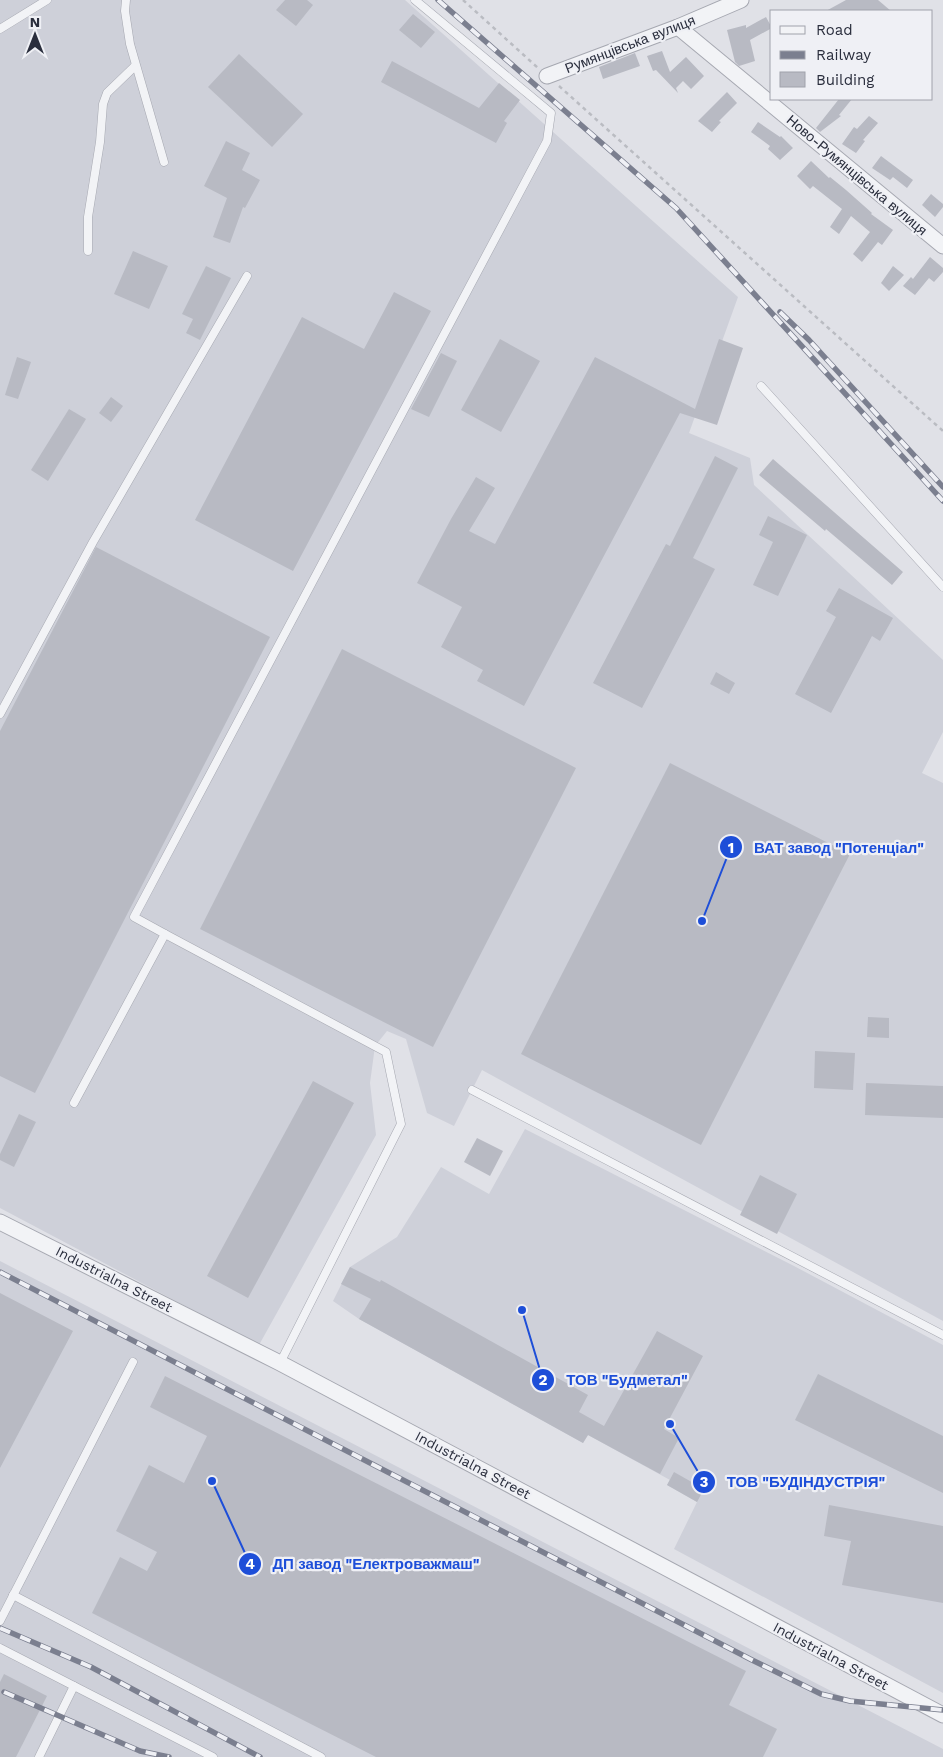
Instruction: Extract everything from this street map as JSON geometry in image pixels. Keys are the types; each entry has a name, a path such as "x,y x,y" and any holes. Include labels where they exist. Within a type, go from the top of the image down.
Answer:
{"street":[{"name":"Румянцівська вулиця","path":"547,76 678,27 741,0"},
{"name":"Ново-Румянцівська вулиця","path":"678,27 943,246"},
{"name":"Industrialna Street","path":"0,1222 280,1363 943,1715"}],"lane":[{"path":"0,28 47,0"},
{"path":"126,0 125,11 135,66 164,162"},
{"path":"280,1363 401,1124 386,1052 134,917 547,141 551,113 415,0"},
{"path":"88,251 88,217 100,142 103,104 107,93 135,66"},
{"path":"0,714 93,542 247,276"},
{"path":"761,386 943,587"},
{"path":"74,1103 165,934"},
{"path":"472,1090 943,1335"},
{"path":"0,1621 133,1362"},
{"path":"13,1595 321,1757"},
{"path":"0,1648 212,1757"},
{"path":"39,1757 74,1686"}],"path":[{"path":"463,0 943,431"}],"shaded area":[{"path":"0,0 405,0 738,297 689,433 750,458 754,485 943,660 943,732 922,773 943,783 943,1321 482,1070 454,1126 427,1113 406,1039 387,1031 375,1046 370,1083 376,1135 259,1345 0,1208"},
{"path":"525,1129 794,1266 943,1345 943,1693 674,1549 697,1502 667,1485 670,1480 588,1435 583,1443 359,1319 333,1301 350,1267 397,1237 441,1167 489,1194"},
{"path":"0,1261 943,1749 943,1757 0,1757"}],"building":[{"path":"285,0 307,0 313,5 296,26 276,10"},
{"path":"846,0 878,0 890,10 828,10"},
{"path":"413,14 435,32 421,48 399,30"},
{"path":"766,17 770,24 770,29 750,40 755,61 739,66 735,62 727,30 746,25 746,28"},
{"path":"662,51 670,72 686,57 704,76 691,89 683,81 676,88 678,93 656,70 653,71 647,56"},
{"path":"635,53 640,66 603,79 599,67"},
{"path":"239,54 303,114 272,147 208,87"},
{"path":"392,61 479,108 499,83 520,100 504,121 507,123 496,143 381,82"},
{"path":"727,92 737,103 719,121 721,122 712,132 698,121"},
{"path":"838,100 851,100 839,115 841,116 820,132 816,128"},
{"path":"869,116 878,123 863,140 865,141 856,153 842,144 854,127 857,129"},
{"path":"758,122 781,136 793,148 780,160 768,149 770,146 751,132"},
{"path":"226,141 250,153 242,170 260,180 245,208 243,207 230,243 213,237 227,198 204,186"},
{"path":"881,156 913,180 907,188 893,177 890,180 872,168"},
{"path":"811,161 871,214 893,230 882,245 878,242 862,262 853,254 870,232 851,216 839,234 830,227 842,209 813,186 810,189 797,176"},
{"path":"931,194 943,204 943,207 935,217 922,205"},
{"path":"133,251 168,266 149,309 114,294"},
{"path":"930,257 943,268 943,272 934,282 929,278 915,295 903,286 911,277 913,279"},
{"path":"206,266 231,278 200,340 186,333 193,319 182,314"},
{"path":"893,266 904,275 889,291 881,283"},
{"path":"394,292 431,311 293,571 195,520 302,317 364,349"},
{"path":"500,339 540,361 501,432 461,410"},
{"path":"719,339 743,348 717,425 680,413 524,706 477,681 483,670 441,647 462,607 417,583 476,477 495,488 469,531 495,544 595,357 695,409"},
{"path":"441,353 457,361 429,417 411,409"},
{"path":"17,357 31,362 18,399 5,395"},
{"path":"111,397 123,406 111,422 99,413"},
{"path":"69,409 86,419 48,481 31,470"},
{"path":"715,456 738,468 693,558 715,569 642,708 593,683 666,544 670,546"},
{"path":"773,459 903,572 892,585 759,475"},
{"path":"768,516 807,535 778,596 753,585 773,542 759,535"},
{"path":"96,547 270,637 35,1093 0,1076 0,731"},
{"path":"839,588 893,618 880,641 872,636 831,713 795,694 836,617 826,611"},
{"path":"342,649 576,768 433,1047 200,929"},
{"path":"716,672 735,683 729,694 710,684"},
{"path":"670,763 850,854 701,1145 521,1054"},
{"path":"868,1017 889,1018 889,1038 867,1037"},
{"path":"815,1051 855,1053 853,1090 814,1088"},
{"path":"313,1081 354,1103 248,1298 207,1276"},
{"path":"866,1083 943,1086 943,1118 865,1115"},
{"path":"19,1114 36,1122 14,1167 0,1160 0,1154"},
{"path":"477,1138 503,1151 490,1176 464,1162"},
{"path":"760,1175 797,1194 777,1234 740,1215"},
{"path":"350,1267 380,1282 381,1280 588,1395 579,1412 604,1426 657,1331 703,1356 664,1429 679,1438 660,1474 588,1435 583,1443 359,1319 371,1299 341,1284"},
{"path":"0,1293 73,1331 0,1468"},
{"path":"818,1374 943,1436 943,1493 795,1420"},
{"path":"165,1376 746,1671 729,1705 777,1729 763,1757 376,1757 92,1613 120,1557 147,1571 157,1552 116,1531 149,1465 184,1483 207,1436 150,1407"},
{"path":"674,1472 704,1489 697,1502 667,1485"},
{"path":"829,1505 943,1526 943,1603 842,1585 851,1541 824,1536"},
{"path":"4,1674 47,1696 16,1757 0,1757 0,1682"}],"railway":[{"path":"438,0 676,208 943,501"},
{"path":"780,312 809,340 943,487"},
{"path":"0,1272 821,1694 850,1701 943,1710"},
{"path":"0,1628 91,1667 260,1757"},
{"path":"4,1692 140,1751 169,1757"}],"place":[{"name":"ВАТ завод \"Потенціал\"","path":"702,921"},
{"name":"ТОВ \"Будметал\"","path":"522,1310"},
{"name":"ТОВ \"БУДІНДУСТРІЯ\"","path":"670,1424"},
{"name":"ДП завод \"Електроважмаш\"","path":"212,1481"}]}
